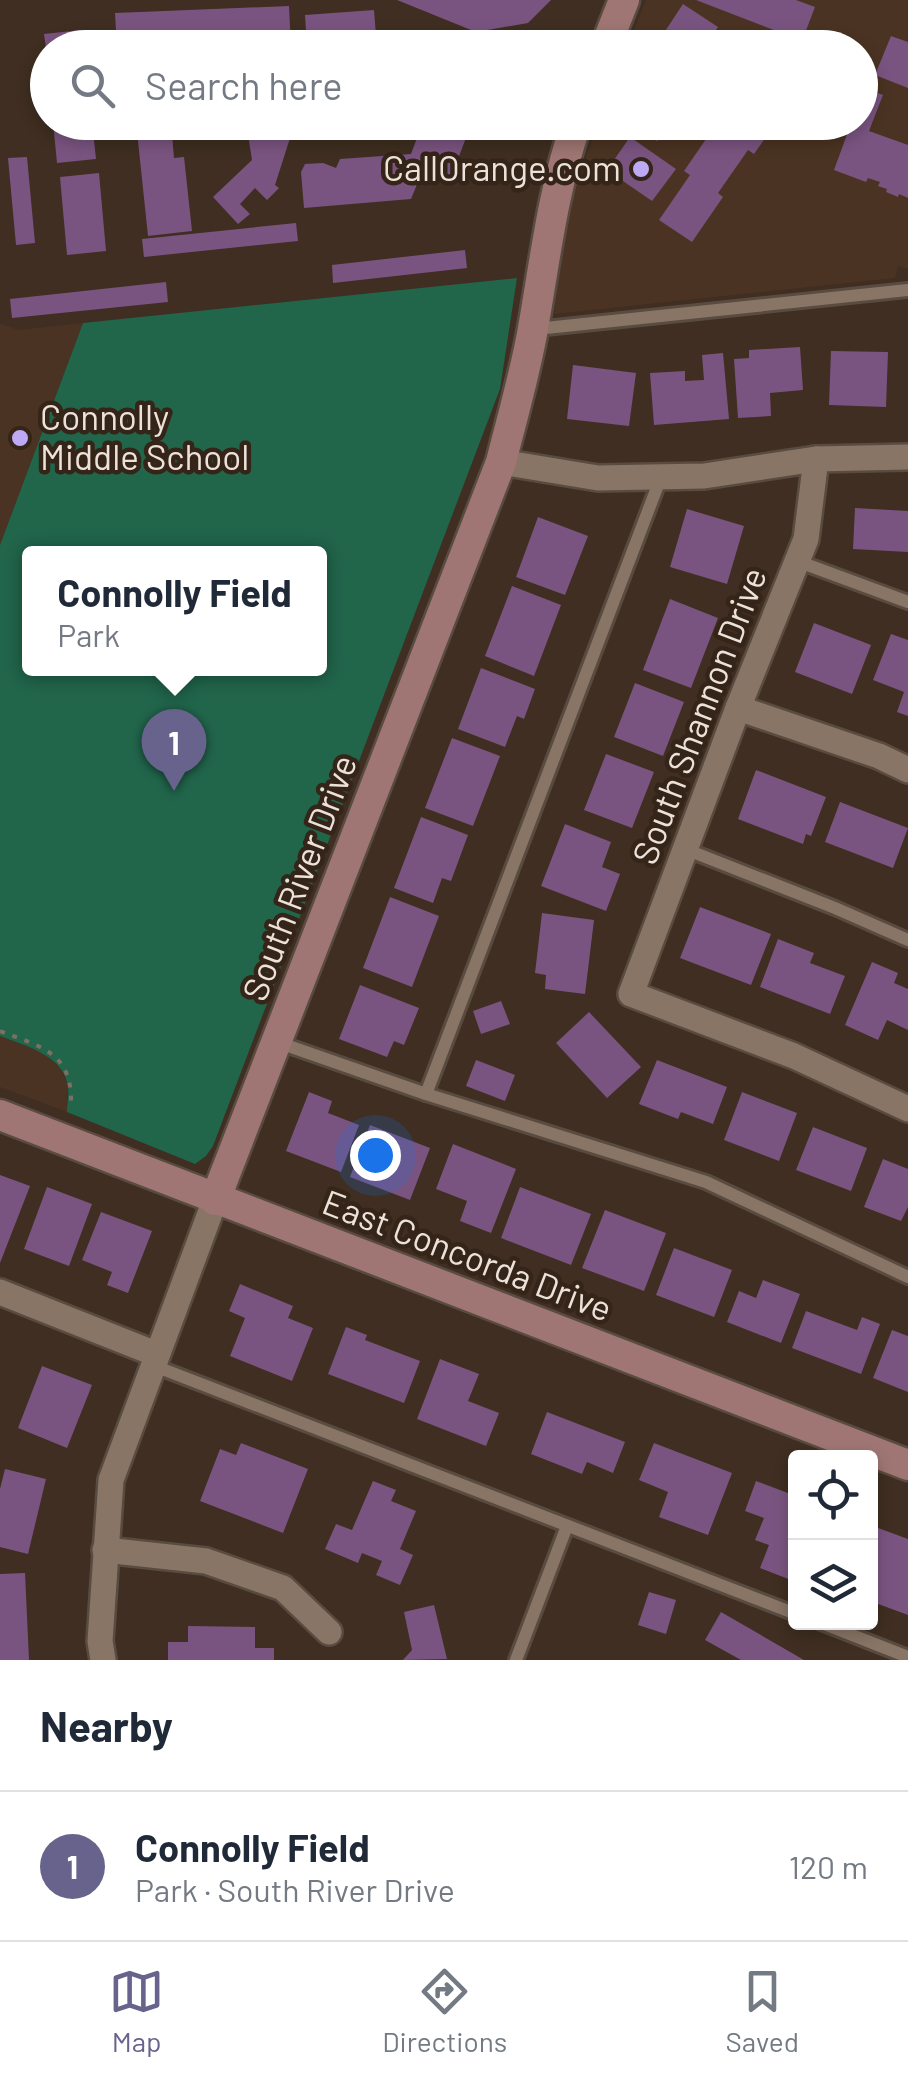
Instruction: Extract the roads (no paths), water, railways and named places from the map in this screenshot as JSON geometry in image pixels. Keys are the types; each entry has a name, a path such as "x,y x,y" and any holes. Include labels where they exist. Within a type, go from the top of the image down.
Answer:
{"street":[{"path":"613,30 624,0"},
{"name":"South River Drive","path":"103,1660 100,1640 110,1480 502,462 526,366 548,230 571,140"},
{"path":"502,462 598,478 704,476 816,459 908,457"},
{"name":"South Shannon Drive","path":"816,459 806,540 738,708 631,994 794,1056 908,1109"},
{"path":"738,708 879,756 908,770"},
{"name":"East Concorda Drive","path":"0,1116 908,1466"},
{"path":"0,1292 154,1359"},
{"path":"105,1550 206,1561 283,1588 329,1632"}],"lane":[{"path":"533,329 908,290"},
{"path":"426,1094 661,477"},
{"path":"797,560 908,602"},
{"path":"685,850 908,940"},
{"path":"277,1042 426,1094 706,1182 908,1276"},
{"path":"154,1359 788,1611"},
{"path":"516,1660 567,1526"},
{"path":"838,1630 900,1656"}],"place":[{"name":"CallOrange.com","path":"641,169"},
{"name":"Connolly Middle School","path":"20,438"},
{"name":"Connolly Field","path":"174,791"}]}
